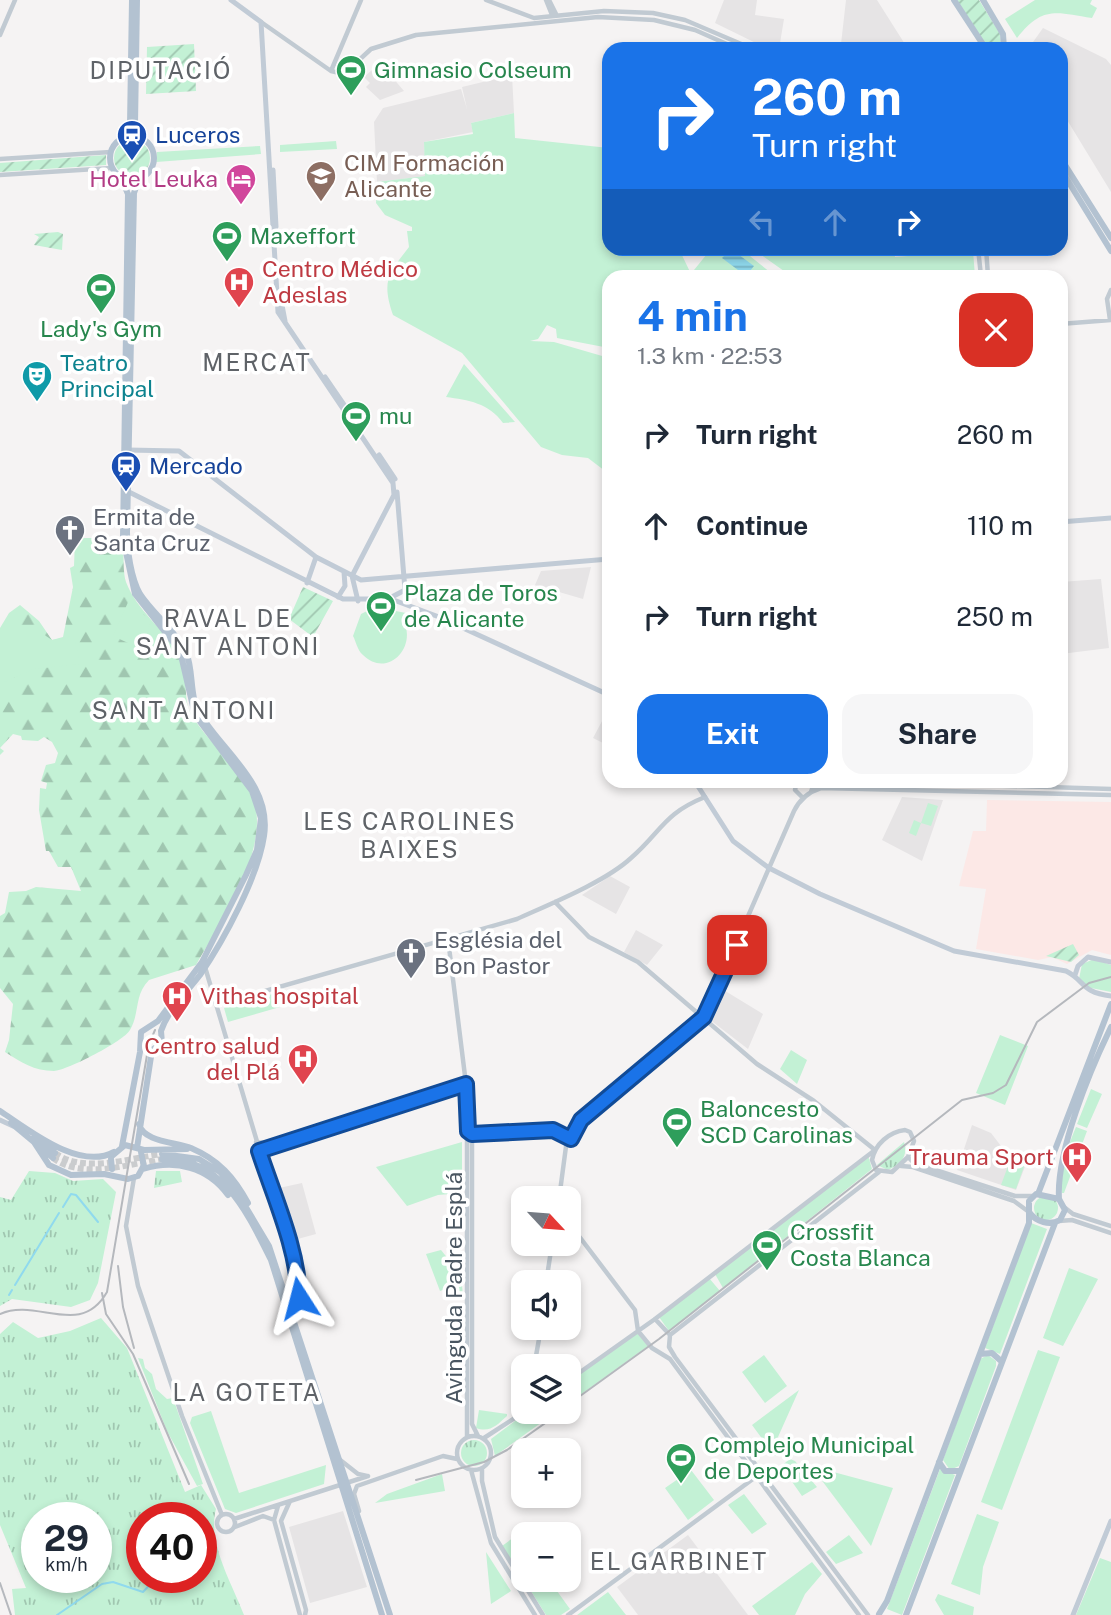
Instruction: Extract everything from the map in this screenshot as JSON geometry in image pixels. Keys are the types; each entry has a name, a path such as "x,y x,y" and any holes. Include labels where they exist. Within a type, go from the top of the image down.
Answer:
{"main road":[{"path":"127,450 128,194 121,178 112,168 111,152 126,137 130,125 134,0"},
{"path":"134,0 135,124 140,137 150,145 154,157 150,171 139,179 134,193 127,539 138,588 184,649 191,667 199,713 255,786 265,829 262,849 238,905 205,967 160,1031 162,1043 152,1049 139,1124 139,1150 143,1168"},
{"path":"231,0 262,22"},
{"path":"237,0 262,22 280,312 313,367 391,479 394,495 352,576 358,601"},
{"path":"954,0 981,42"},
{"path":"982,0 1003,34 1004,42"},
{"path":"126,137 140,137"},
{"path":"1068,170 1111,238"},
{"path":"121,178 139,179"},
{"path":"1068,181 1111,251"},
{"path":"280,312 391,471 397,486 404,576 402,590 388,599"},
{"path":"127,450 178,451 316,557 360,580 602,560"},
{"path":"126,491 338,597 358,601 388,599 439,617 602,692"},
{"path":"1068,521 1111,518"},
{"path":"306,580 316,557"},
{"path":"338,597 345,586 344,572"},
{"path":"394,577 402,590"},
{"path":"355,586 360,580"},
{"path":"699,788 733,841 769,868 829,898 954,951 1066,971 1075,975 1082,987 1111,996"},
{"path":"0,1116 79,1157 112,1156 122,1146 141,1045 141,1032 158,1021 197,969 231,909 257,850 262,808"},
{"path":"1075,975 1078,966 1088,957 1111,962"},
{"path":"878,1615 887,1601 1028,1223 1028,1204 1036,1195 1110,1007 1104,995"},
{"path":"150,1026 160,1031"},
{"path":"906,1615 1001,1361 1056,1222 1063,1215 1058,1179 1063,1151 1111,1027"},
{"path":"141,1045 152,1049"},
{"path":"0,1116 54,1156 27,1128"},
{"path":"139,1124 148,1136 202,1153 228,1171 264,1237 286,1292 339,1458 344,1484 359,1521 389,1615"},
{"path":"32,1139 44,1160 56,1170 71,1175 117,1176 125,1179 134,1178 143,1168 176,1165 210,1177 226,1192 264,1246"},
{"path":"122,1146 139,1150 177,1148 202,1153"},
{"path":"112,1156 112,1170 117,1176"},
{"path":"264,1237 235,1189 220,1172 199,1159 162,1157 194,1162 215,1174 232,1193 264,1246 344,1484 382,1615"},
{"path":"1036,1195 1059,1199"},
{"path":"1029,1212 1036,1219 1056,1222"},
{"path":"980,1354 992,1353 1001,1361"},
{"path":"939,1462 946,1471 960,1471"},
{"path":"1073,1615 1111,1521"},
{"path":"878,1615 888,1614"}],"street":[{"path":"0,35 15,0"},
{"path":"331,71 361,0"},
{"path":"486,0 534,18 604,11 653,13 685,20 737,42"},
{"path":"548,0 555,17"},
{"path":"522,25 525,15"},
{"path":"262,22 331,71 344,74 371,50 398,40 541,23 555,17 605,16 653,20 695,30 722,42"},
{"path":"0,159 111,152"},
{"path":"0,175 112,168"},
{"path":"1068,323 1111,320 1107,299 1111,290"},
{"path":"1089,322 1102,317 1107,307"},
{"path":"795,788 803,797"},
{"path":"810,793 812,788"},
{"path":"469,1135 553,1130 567,1139 573,1138 581,1120 704,1017 769,868 803,797 810,793 821,788 1111,795"},
{"path":"1068,788 1111,789"},
{"path":"216,1005 517,919 555,902 631,859 671,813 705,797"},
{"path":"555,902 589,937 638,962 757,1064 814,1101 875,1150"},
{"name":"Avinguda Padre Esplá","path":"448,939 466,1084 472,1423 481,1437"},
{"path":"205,967 298,1286 295,1321"},
{"path":"259,1151 466,1084"},
{"path":"256,1142 266,1143 318,1128 324,1130"},
{"path":"581,1371 654,1319 867,1153 875,1150 886,1137 905,1130 910,1132 914,1141 901,1166 889,1173 879,1172 670,1335 669,1348 868,1615"},
{"name":"Avinguda Padre Esplá","path":"467,1437 469,1135"},
{"path":"561,1186 567,1139"},
{"path":"259,1151 266,1143"},
{"path":"875,1150 873,1164 879,1172"},
{"path":"908,1157 914,1163 1016,1196 1036,1195"},
{"path":"901,1166 913,1167 1014,1201 1029,1212"},
{"path":"134,1178 126,1226 132,1262 170,1384 222,1515 234,1519 368,1476 358,1474 339,1458"},
{"path":"125,1179 132,1188"},
{"path":"1064,1207 1073,1214 1111,1226"},
{"path":"278,1213 293,1286 292,1292 286,1292"},
{"path":"1056,1222 1072,1220 1111,1233"},
{"path":"581,1239 635,1310 638,1331 652,1348 663,1352 859,1615"},
{"path":"654,1319 670,1335"},
{"path":"663,1352 669,1348"},
{"path":"481,1437 491,1452 489,1462 482,1468 471,1470 463,1467 457,1459 458,1445 467,1437 481,1437 511,1420"},
{"path":"359,1521 354,1494 357,1486 443,1456 457,1459"},
{"path":"482,1468 482,1481 495,1536 542,1615"},
{"path":"471,1470 491,1543 536,1615"},
{"path":"568,1615 757,1476"},
{"path":"290,1501 281,1521 303,1615"},
{"path":"278,1505 274,1520 303,1615"},
{"path":"222,1515 217,1522 220,1530 228,1532 263,1516 274,1520"},
{"path":"234,1519 234,1527"}],"shaded area":[{"path":"724,0 757,0 755,15 784,19 780,42 754,42 715,23"},
{"path":"846,0 877,0 904,42 841,42"},
{"path":"1043,28 1106,59 1111,65 1111,192 1068,121 1068,42 1033,42"},
{"path":"380,63 404,91 380,100 366,87 370,83 364,77"},
{"path":"512,75 514,113 471,123 473,132 424,142 426,176 377,182 374,122 383,108 461,89 467,109 462,87"},
{"path":"591,567 583,599 535,585 541,571"},
{"path":"1101,579 1109,648 1068,653 1068,581"},
{"path":"602,721 602,742 593,738"},
{"path":"902,797 943,800 922,861 882,840"},
{"path":"987,800 1111,802 1111,955 1092,950 1067,964 1052,957 1038,960 976,949 986,889 959,886 973,831 986,831"},
{"path":"610,876 630,887 616,914 582,895"},
{"path":"636,930 663,945 647,965 624,952"},
{"path":"722,989 763,1014 748,1049 709,1019"},
{"path":"972,1125 991,1133 1008,1155 1026,1164 1016,1190 957,1170"},
{"path":"302,1183 316,1234 294,1240 279,1188"},
{"path":"343,1511 367,1587 310,1603 289,1527"},
{"path":"688,1535 748,1615 638,1615 617,1587"}],"green space":[{"path":"957,0 979,0 1000,34 1001,42 984,42"},
{"path":"1035,0 1092,0 1090,4 1097,8 1092,18 1059,13 1042,16 1017,38 1005,19"},
{"path":"194,44 196,91 146,94 147,47"},
{"path":"514,113 515,138 602,147 602,256 682,256 689,270 602,270 602,347 557,338 556,329 547,325 538,339 530,341 554,342 602,356 602,469 588,458 562,455 541,447 462,353 393,315 389,303 389,278 409,247 407,231 412,231 412,227 385,215 376,203 377,182 425,176 424,142 473,134 471,123"},
{"path":"132,140 144,146 150,158 144,170 132,176 120,170 114,158 120,146"},
{"path":"336,141 337,149 280,152 280,145"},
{"path":"260,146 261,154 156,162 157,152"},
{"path":"106,155 106,165 0,172 0,163"},
{"path":"34,234 63,234 62,250 34,245 39,237"},
{"path":"705,256 750,256 767,270 694,270"},
{"path":"763,256 973,256 975,270 783,270"},
{"path":"464,364 515,422 503,423 485,407 446,397"},
{"path":"75,538 103,538 123,550 125,578 131,592 183,661 190,712 245,782 257,813 251,858 242,882 196,965 149,980 141,992 133,1024 126,1035 71,1066 54,1071 34,1068 5,1052 13,1004 0,988 0,916 5,913 9,892 26,891 36,887 81,891 71,867 58,867 49,851 46,851 39,810 40,788 46,789 47,783 41,781 46,765 55,763 58,753 52,742 44,737 38,741 22,740 21,736 13,734 0,748 0,628 9,613 20,605 39,621 52,640 63,637 73,587 70,568 74,566"},
{"path":"303,587 333,601 313,637 289,619"},
{"path":"129,600 151,622 148,629 152,633 141,649 113,636"},
{"name":"Plaza de Toros de Alicante","path":"375,607 406,613 403,620 407,630 406,640 398,657 390,662 372,661 363,655 353,636 361,614"},
{"path":"16,624 40,632 52,640 74,636 80,664 34,669 0,684 0,632"},
{"path":"928,803 938,806 931,826 921,823"},
{"path":"914,820 921,823 916,836 909,833"},
{"path":"1073,944 1079,955 1071,962 1046,956"},
{"path":"1094,959 1111,965 1111,992 1086,987 1079,979 1082,964"},
{"path":"276,993 280,1007 228,1022 224,1008"},
{"path":"1000,1035 1028,1046 1005,1105 976,1093"},
{"path":"791,1050 807,1060 797,1084 780,1069"},
{"path":"1091,1089 1102,1094 1087,1128 1077,1124"},
{"path":"1076,1127 1087,1131 1062,1193 1065,1159"},
{"path":"462,1142 462,1193 438,1195 407,1206 376,1167"},
{"path":"904,1142 905,1152 900,1163 888,1170 877,1165"},
{"path":"868,1155 872,1169 723,1288 715,1274"},
{"path":"1011,1158 1025,1164 1016,1189 1001,1185"},
{"path":"29,1171 55,1173 73,1181 103,1179 116,1192 98,1283 90,1300 71,1307 12,1299 0,1306 0,1197 11,1200"},
{"path":"156,1171 180,1171 182,1182 154,1188"},
{"path":"1046,1196 1055,1199 1058,1208 1055,1217 1046,1220 1037,1217 1034,1208 1037,1199"},
{"path":"1031,1223 1047,1229 1000,1354 985,1348"},
{"path":"441,1250 461,1275 463,1296 454,1286 440,1291 426,1254"},
{"path":"1069,1268 1098,1279 1063,1346 1043,1338"},
{"path":"709,1278 720,1291 669,1331 659,1317"},
{"path":"101,1318 127,1348 185,1492 201,1485 212,1502 126,1502 126,1593 217,1593 217,1544 244,1615 15,1615 12,1589 21,1588 21,1593 112,1593 112,1502 21,1502 21,1576 0,1525 0,1334 13,1322 38,1338 70,1331"},
{"path":"637,1333 648,1346 581,1394 581,1373"},
{"path":"1038,1350 1060,1357 1002,1510 981,1502"},
{"path":"764,1355 787,1386 765,1403 742,1372"},
{"path":"988,1355 996,1361 996,1366 959,1466 950,1470 943,1460 980,1359"},
{"path":"138,1358 143,1359 145,1368 152,1374 156,1389 167,1399 173,1398 203,1484 197,1486 167,1431"},
{"path":"799,1390 778,1437 786,1448 775,1456 752,1425"},
{"path":"479,1410 507,1416 485,1430 476,1428"},
{"path":"211,1411 239,1493 326,1465 324,1484 236,1513 225,1509 190,1423 192,1417"},
{"path":"511,1424 539,1424 520,1438 511,1438 511,1444 495,1456 491,1439"},
{"path":"474,1440 483,1444 487,1453 483,1462 474,1466 465,1462 461,1453 465,1444"},
{"path":"790,1459 795,1461 817,1487 802,1496 781,1466"},
{"path":"811,1466 893,1488 871,1546"},
{"path":"940,1469 955,1475 902,1615 887,1609"},
{"path":"691,1470 714,1500 688,1520 665,1488"},
{"path":"442,1474 445,1491 375,1503 387,1494"},
{"path":"744,1494 767,1524 752,1534 728,1505"},
{"path":"977,1514 999,1522 983,1567 980,1595 951,1584"},
{"path":"849,1535 863,1553 836,1564 826,1552"},
{"path":"511,1539 511,1560 502,1546"},
{"path":"486,1552 511,1591 491,1604"},
{"path":"1100,1558 1111,1562 1111,1615 1076,1615"},
{"path":"812,1562 822,1574 805,1594 795,1615 759,1615 752,1606"},
{"path":"532,1592 558,1592 570,1609 561,1615 546,1615"},
{"path":"608,1592 626,1615 577,1615"},
{"path":"938,1594 974,1607 973,1615 944,1615 935,1600"}],"water":[{"path":"740,256 754,266 751,270 738,270 722,258"}],"waterway":[{"path":"63,1207 71,1194 76,1195 98,1222"},
{"path":"15,1285 59,1213"},
{"path":"9,1295 12,1290"},
{"path":"57,1615 102,1584 113,1582 126,1586"}],"tunnel":[{"path":"55,1153 79,1163 93,1164 162,1154"},
{"path":"53,1158 64,1165 91,1169 121,1167 162,1159"}],"tram line":[{"path":"581,1395 659,1339 962,1100 993,1093 1006,1085 1037,1022 1089,983 1111,977"},
{"path":"152,1037 155,1030"},
{"path":"0,1314 14,1310 71,1315 84,1313 96,1306 107,1292 147,1055"},
{"path":"118,1266 123,1307 134,1348"},
{"path":"102,1293 106,1314 133,1354 189,1484"},
{"path":"416,1480 484,1462 507,1450 544,1424"},
{"path":"0,1583 11,1615"}],"place":[{"name":"Gimnasio Colseum","path":"351,97"},
{"name":"Luceros","path":"132,162"},
{"name":"CIM Formación Alicante","path":"321,203"},
{"name":"Hotel Leuka","path":"241,206"},
{"name":"Maxeffort","path":"227,263"},
{"name":"Centro Médico Adeslas","path":"239,309"},
{"name":"Lady's Gym","path":"101,315"},
{"name":"Teatro Principal","path":"37,403"},
{"name":"mu","path":"356,443"},
{"name":"Mercado","path":"126,493"},
{"name":"Ermita de Santa Cruz","path":"70,557"},
{"name":"Plaza de Toros de Alicante","path":"381,633"},
{"name":"Església del Bon Pastor","path":"411,980"},
{"name":"Vithas hospital","path":"177,1023"},
{"name":"Centro salud del Plá","path":"303,1086"},
{"name":"Baloncesto SCD Carolinas","path":"677,1149"},
{"name":"Trauma Sport","path":"1077,1184"},
{"name":"Crossfit Costa Blanca","path":"767,1272"},
{"name":"Complejo Municipal de Deportes","path":"681,1485"}],"district":[{"name":"DIPUTACIÓ","path":"161,71"},
{"name":"MERCAT","path":"257,363"},
{"name":"RAVAL DE SANT ANTONI","path":"228,633"},
{"name":"SANT ANTONI","path":"184,711"},
{"name":"LES CAROLINES BAIXES","path":"410,836"},
{"name":"LA GOTETA","path":"247,1393"},
{"name":"EL GARBINET","path":"679,1562"}],"route":[{"path":"299,1298 295,1269 282,1220 259,1151 466,1084 468,1131 472,1134 519,1134 553,1130 564,1138 571,1139 581,1120 704,1017 737,945"}]}
